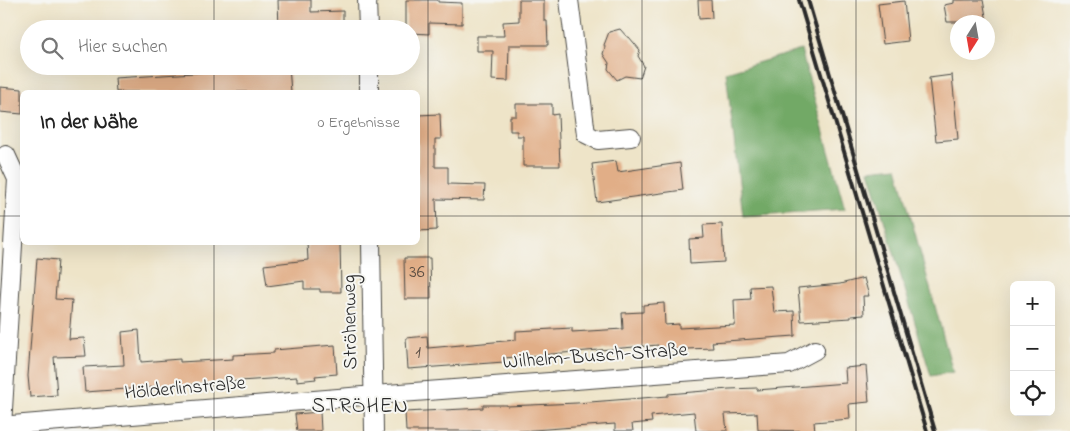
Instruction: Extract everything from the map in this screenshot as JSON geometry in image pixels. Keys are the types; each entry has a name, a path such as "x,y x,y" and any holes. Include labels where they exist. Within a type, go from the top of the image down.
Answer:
{"street":[{"path":"367,0 368,20"},
{"path":"569,0 586,134 598,140 631,137"},
{"path":"368,75 369,90"},
{"path":"1,426 17,179 6,155"},
{"name":"Ströhenweg","path":"371,245 374,431"},
{"name":"Wilhelm-Busch-Straße","path":"374,395 789,364 815,350"},
{"name":"Hölderlinstraße","path":"1,426 374,395"}],"green space":[{"path":"801,50 845,209 743,216 726,72"},
{"path":"897,167 953,372 931,376 869,170"}],"building":[{"path":"278,0 311,0 311,12 343,11 343,20 279,20"},
{"path":"406,0 438,0 438,2 462,3 462,24 429,23 429,34 420,34 420,20 406,20"},
{"path":"519,0 544,0 544,21 547,21 548,45 509,45 508,81 492,80 493,51 477,51 477,36 504,36 503,22 519,21"},
{"path":"698,0 711,0 712,18 699,19"},
{"path":"954,0 983,0 986,15 950,15 950,22 947,22 944,5 954,3"},
{"path":"904,1 908,41 883,44 878,4"},
{"path":"620,29 640,50 638,56 644,66 640,78 625,76 617,80 608,69 609,63 603,54 604,45 609,32"},
{"path":"162,75 290,75 291,90 116,90 115,78"},
{"path":"952,75 958,139 936,141 929,78"},
{"path":"0,87 22,89 20,90 20,114 0,112"},
{"path":"516,104 552,104 552,115 558,114 560,166 523,166 523,136 517,136 517,131 510,131 510,116 516,116"},
{"path":"440,114 441,139 435,139 435,167 448,167 448,184 485,185 484,200 436,199 437,230 420,231 420,115"},
{"path":"616,161 618,172 680,163 683,190 597,202 592,164"},
{"path":"722,224 724,262 690,264 689,239 704,238 703,225"},
{"path":"307,245 340,245 341,292 320,292 320,289 304,289 304,281 267,286 264,265 308,260"},
{"path":"37,258 58,260 55,299 72,300 69,339 84,338 86,356 54,357 57,395 30,397 28,376"},
{"path":"404,258 430,258 431,299 405,299"},
{"path":"864,278 869,296 863,296 864,315 851,316 851,318 801,321 798,288 840,284"},
{"path":"771,286 774,312 794,311 795,336 712,342 713,348 659,350 658,345 504,358 504,362 408,369 406,338 427,336 428,348 516,340 516,331 572,328 572,332 623,329 622,313 643,312 643,305 664,303 665,325 679,324 679,328 735,325 734,300 751,299 750,287"},
{"path":"139,330 141,362 180,359 180,362 233,359 233,355 274,353 274,350 335,345 337,374 315,376 316,379 297,381 297,377 85,392 83,367 124,365 122,332"},
{"path":"866,366 869,402 849,404 850,419 814,422 815,431 758,430 757,413 725,414 727,431 696,431 694,412 651,416 652,422 632,424 633,431 615,431 615,424 520,431 406,431 405,412 483,408 483,405 507,406 577,403 729,389 757,388 757,390 846,383 845,368"},
{"path":"320,412 321,431 297,431 295,414"}],"railway":[{"path":"799,0 927,431"},
{"path":"808,0 935,431"}],"district":[{"name":"STRÖHEN","path":"360,407"}]}
